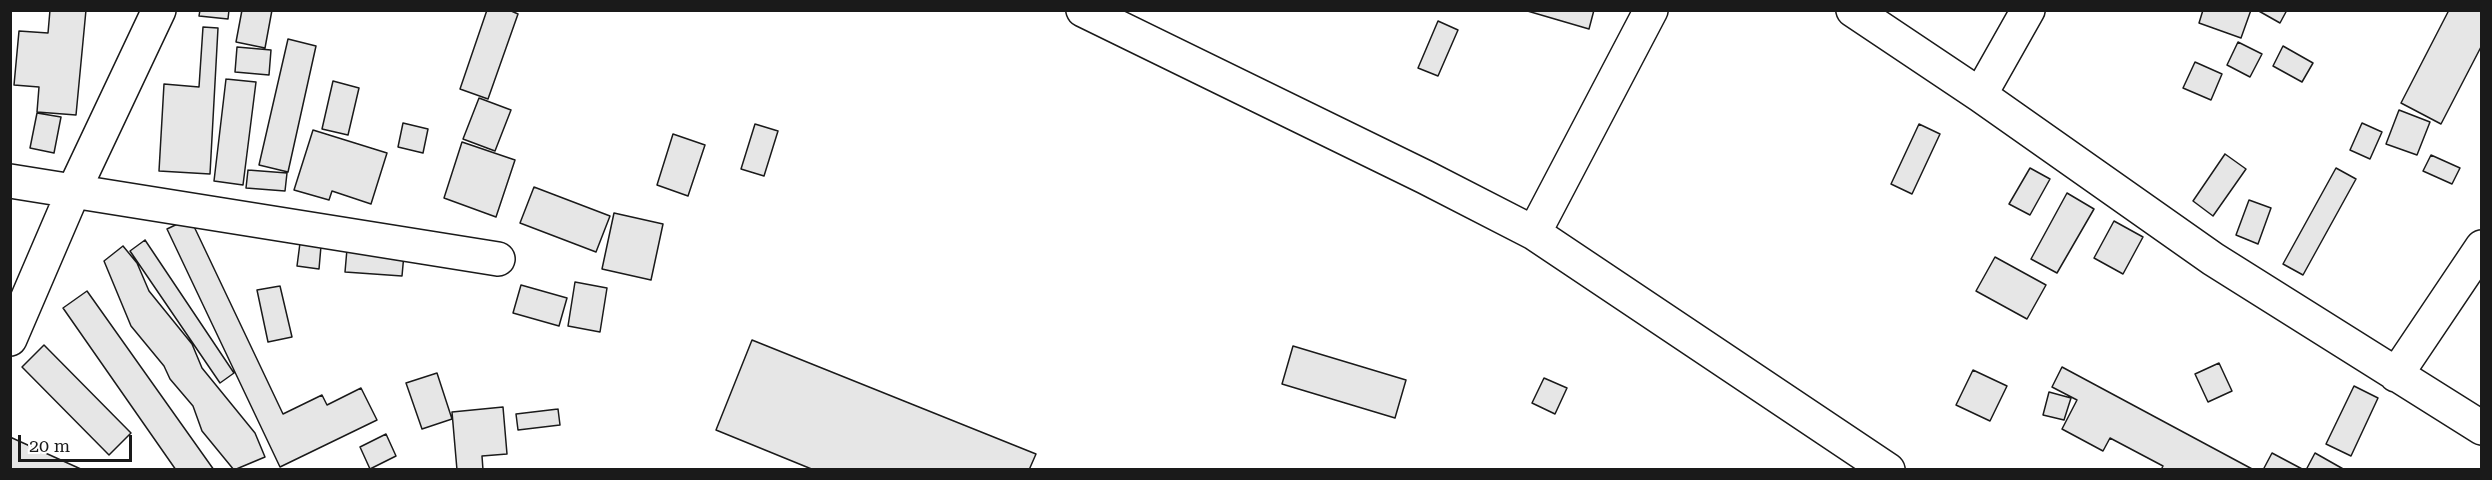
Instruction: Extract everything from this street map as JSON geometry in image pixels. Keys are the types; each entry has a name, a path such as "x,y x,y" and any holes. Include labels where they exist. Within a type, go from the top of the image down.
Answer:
{"street":[{"path":"10,339 74,190 159,10"},
{"path":"1083,10 1534,232 1888,470"},
{"path":"1534,232 1651,10"},
{"path":"1853,10 1980,95 2213,259 2481,428"},
{"path":"1980,95 2028,10"},
{"path":"10,181 498,259"},
{"path":"2396,375 2481,247"}],"building":[{"path":"50,10 86,10 76,115 37,112 39,87 14,85 19,31 48,33"},
{"path":"200,10 229,10 228,19 199,16"},
{"path":"242,10 272,10 265,48 236,42"},
{"path":"487,10 509,10 518,14 488,99 460,89"},
{"path":"1524,10 1594,10 1589,29"},
{"path":"2203,10 2251,10 2241,38 2199,23"},
{"path":"2257,10 2287,10 2280,23"},
{"path":"2449,10 2482,10 2482,45 2441,124 2401,103"},
{"path":"1438,21 1458,30 1438,76 1418,68"},
{"path":"203,27 218,28 210,174 159,171 164,84 199,87"},
{"path":"288,39 316,46 288,172 259,165"},
{"path":"2238,42 2262,54 2250,77 2227,65"},
{"path":"2283,46 2313,63 2302,82 2273,66"},
{"path":"237,47 271,50 269,75 235,72"},
{"path":"2195,62 2222,74 2211,100 2183,88"},
{"path":"226,79 256,82 243,185 214,181"},
{"path":"333,81 359,88 348,135 322,129"},
{"path":"479,98 511,110 495,151 463,139"},
{"path":"2399,110 2430,122 2417,155 2386,144"},
{"path":"37,113 61,117 54,153 30,148"},
{"path":"403,123 428,129 423,153 398,147"},
{"path":"2362,123 2382,132 2370,159 2350,150"},
{"path":"755,124 778,131 764,176 741,169"},
{"path":"1919,124 1940,134 1912,194 1891,184"},
{"path":"313,130 387,153 371,204 332,191 329,200 294,190"},
{"path":"673,134 705,145 688,196 657,185"},
{"path":"462,142 515,160 496,217 444,198"},
{"path":"2225,154 2246,169 2213,216 2193,201"},
{"path":"2431,155 2460,168 2452,184 2423,171"},
{"path":"2030,168 2050,179 2030,215 2009,204"},
{"path":"2336,168 2356,179 2303,275 2283,264"},
{"path":"248,170 287,173 285,191 246,188"},
{"path":"534,187 610,216 596,252 520,223"},
{"path":"2067,193 2094,209 2057,273 2031,259"},
{"path":"2249,200 2271,208 2258,244 2236,235"},
{"path":"614,213 663,224 651,280 602,269"},
{"path":"190,218 283,414 322,395 327,405 361,388 377,420 280,467 167,229"},
{"path":"2114,221 2143,237 2123,274 2094,258"},
{"path":"145,240 234,373 220,383 130,251"},
{"path":"300,243 321,246 319,269 297,266"},
{"path":"123,246 137,263 149,291 192,344 202,368 255,433 265,457 234,470 202,431 193,406 131,326 104,261"},
{"path":"347,249 404,254 402,276 345,272"},
{"path":"1995,257 2046,285 2027,319 1976,291"},
{"path":"575,282 607,288 600,332 568,326"},
{"path":"521,285 567,298 559,326 513,313"},
{"path":"280,286 292,337 268,342 257,290"},
{"path":"87,291 214,470 176,470 63,308"},
{"path":"752,340 1036,454 1029,470 814,470 716,430"},
{"path":"44,345 131,433 109,455 22,367"},
{"path":"1293,346 1406,380 1395,418 1282,384"},
{"path":"2219,363 2232,391 2208,402 2195,374"},
{"path":"2062,367 2254,470 2161,470 2163,466 2110,438 2103,451 2062,429 2077,400 2052,387"},
{"path":"1973,370 2007,386 1990,421 1956,405"},
{"path":"437,373 452,419 422,429 406,383"},
{"path":"1544,378 1567,388 1555,414 1532,403"},
{"path":"2354,386 2378,398 2351,456 2326,444"},
{"path":"2049,392 2071,398 2064,420 2043,415"},
{"path":"503,407 507,454 482,456 483,470 457,470 452,412"},
{"path":"558,409 560,425 518,430 516,414"},
{"path":"386,434 396,456 370,469 360,447"},
{"path":"10,437 83,470 10,470"},
{"path":"2272,453 2304,470 2263,470"},
{"path":"2315,453 2345,470 2306,470"}]}
